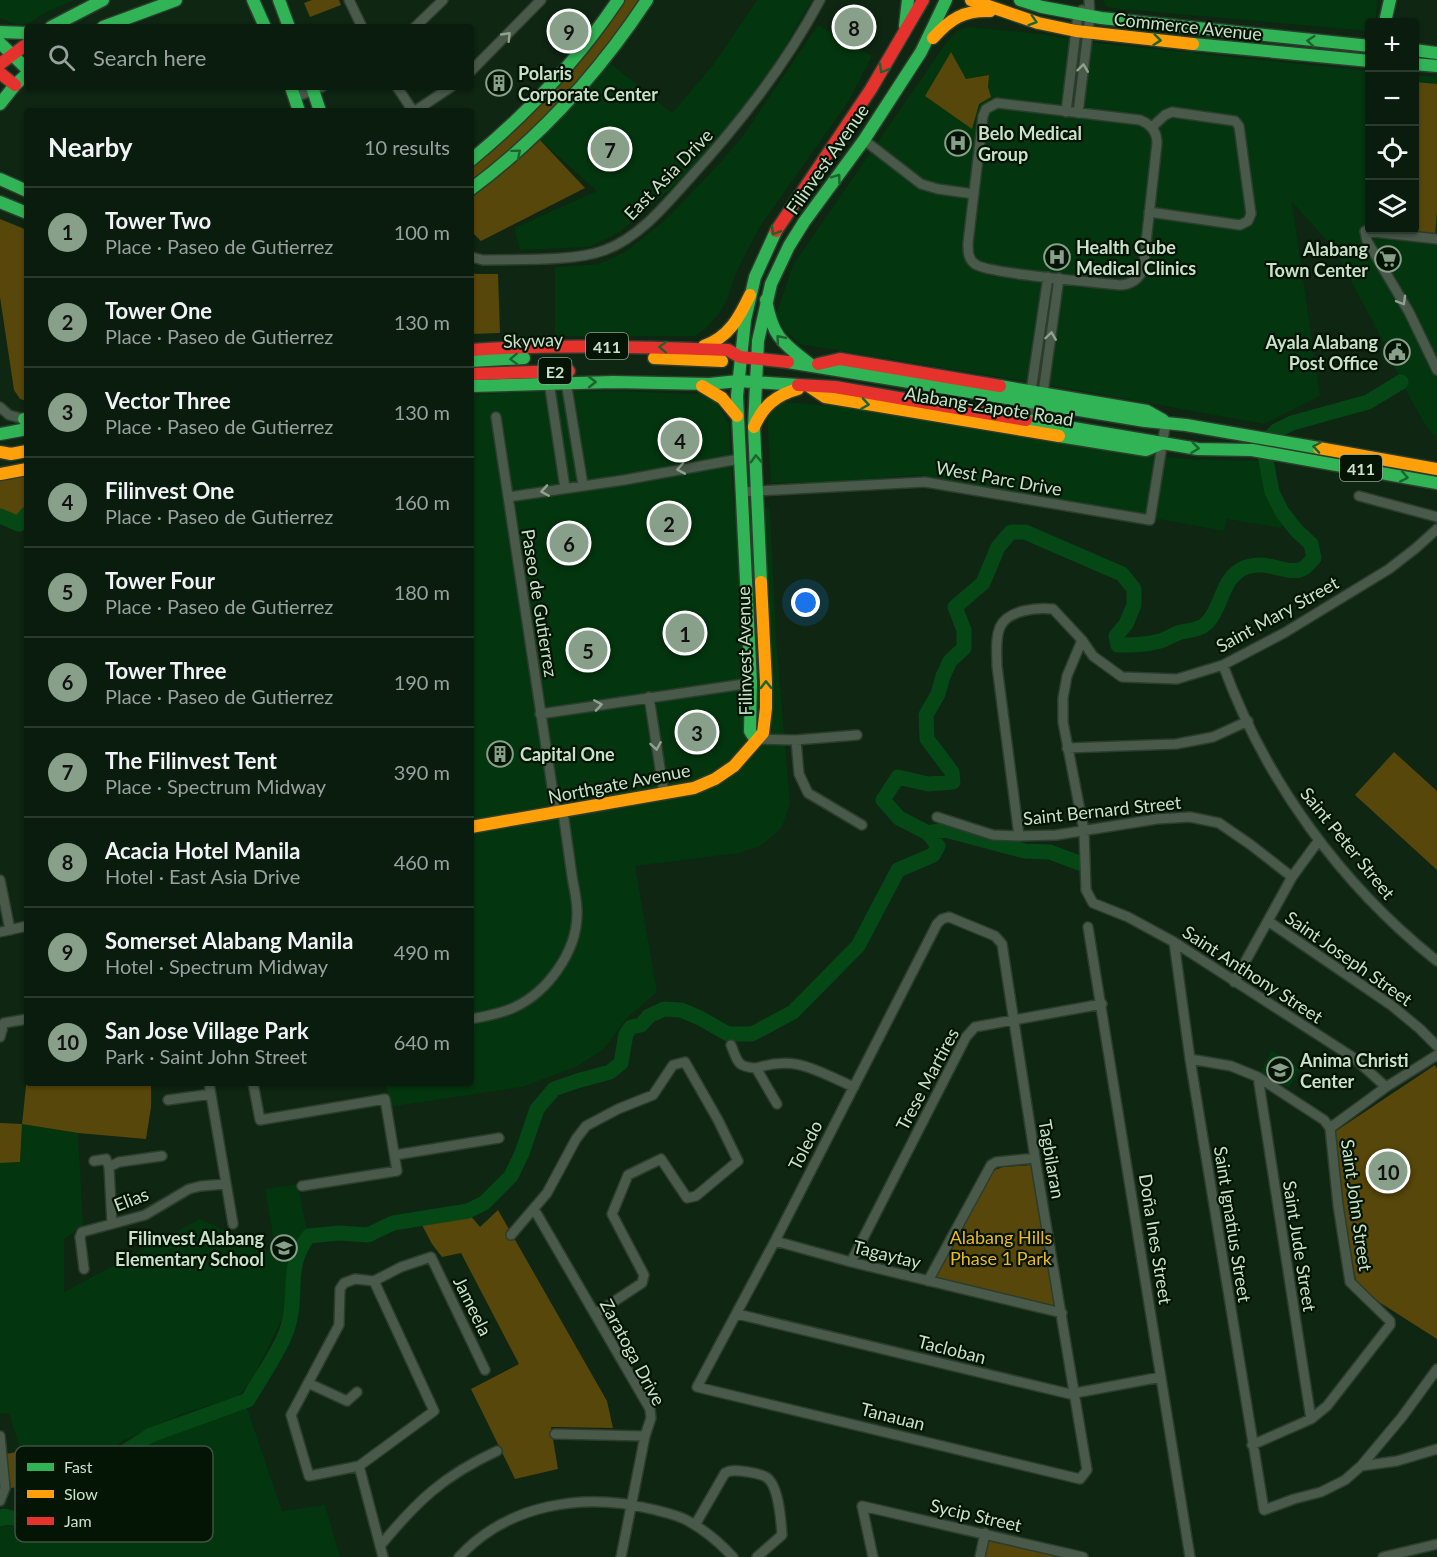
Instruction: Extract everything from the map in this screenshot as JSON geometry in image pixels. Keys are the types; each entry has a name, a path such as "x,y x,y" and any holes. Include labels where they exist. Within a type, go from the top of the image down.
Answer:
{"main road":[{"path":"56,24 103,0"},
{"path":"111,24 176,0"},
{"path":"246,0 258,12"},
{"path":"253,0 264,24"},
{"path":"474,157 522,116 568,67 618,0"},
{"path":"474,187 539,135 626,34 647,0"},
{"path":"904,34 908,0"},
{"name":"Filinvest Avenue","path":"923,0 846,128 771,237 750,296 740,357 737,416 751,683 750,731 755,739 763,733 766,708 754,426 757,358 766,300 781,262 804,222 864,140 921,52 946,0"},
{"name":"Commerce Avenue","path":"971,0 1038,23 1082,32 1365,61"},
{"name":"Commerce Avenue","path":"1020,0 1042,7 1086,9 1246,34 1365,46"},
{"path":"1386,18 1390,0"},
{"path":"280,1 288,24"},
{"path":"921,52 949,21 959,15 970,11 1004,12"},
{"path":"0,32 24,33"},
{"path":"1246,34 1246,49"},
{"path":"0,43 24,66"},
{"path":"0,64 24,46"},
{"path":"1419,51 1437,53"},
{"path":"1419,64 1437,66"},
{"path":"0,73 15,85"},
{"path":"0,104 24,77"},
{"path":"316,90 319,108"},
{"path":"293,92 298,108"},
{"path":"846,128 864,140"},
{"path":"0,179 24,190"},
{"path":"1,204 24,212"},
{"path":"693,348 721,340 737,320 750,296"},
{"path":"766,300 769,318 776,337 811,366"},
{"name":"Alabang-Zapote Road","path":"474,350 553,347 728,350 740,357 1038,397 1145,421 1166,421 1253,444 1437,483"},
{"name":"Skyway","path":"474,362 576,357 728,361 740,357"},
{"name":"Skyway","path":"474,374 514,371 638,371 727,374 738,381"},
{"name":"Alabang-Zapote Road","path":"474,386 549,382 689,382 726,385 738,381 835,387 1198,449 1253,444"},
{"path":"689,382 714,391 729,404 737,416"},
{"path":"754,426 768,401 785,393 810,387"},
{"name":"Alabang-Zapote Road","path":"810,387 825,397 1146,450 1163,443"},
{"path":"0,429 11,422 24,422"},
{"path":"0,434 24,423"},
{"path":"0,450 24,444"},
{"name":"Alabang-Zapote Road","path":"1285,449 1371,456 1437,469"},
{"path":"0,450 11,454 24,453"},
{"path":"0,460 24,454"},
{"path":"0,474 24,470"},
{"name":"Northgate Avenue","path":"474,827 694,788 714,781 734,767 746,754 755,739"}],"street":[{"path":"350,0 361,24"},
{"path":"418,24 443,0"},
{"path":"474,68 541,0"},
{"name":"East Asia Drive","path":"474,258 483,260 583,256 605,251 623,242 665,206 761,95 795,45 820,0"},
{"path":"1066,112 1086,9"},
{"path":"1078,113 1082,32"},
{"path":"399,90 412,108"},
{"path":"419,108 446,90"},
{"path":"1002,103 1078,113 1140,120 1152,127 1157,137 1143,270 1136,280 1119,285 984,269 972,262 968,249 981,129 986,109 1002,103"},
{"path":"1149,212 1240,225 1248,221 1251,214 1239,126 1234,122 1172,112 1152,127"},
{"path":"864,140 921,184 974,194"},
{"path":"1437,239 1365,231 1368,241 1409,312 1437,370"},
{"path":"1044,423 1038,397 1048,277"},
{"path":"1030,420 1038,397 1059,278"},
{"path":"549,382 565,488"},
{"path":"566,382 583,485"},
{"path":"0,406 5,415 24,421"},
{"name":"Paseo de Gutierrez","path":"474,1019 492,1016 516,1007 540,990 553,976 572,941 576,926 576,902 540,714 496,417"},
{"name":"West Parc Drive","path":"741,492 925,482 1150,520 1166,421"},
{"path":"508,497 624,480 738,459"},
{"path":"1359,496 1437,517"},
{"name":"Saint Mary Street","path":"1019,836 997,666 997,640 1001,624 1015,614 1030,609 1053,609 1082,640 1093,656 1122,677 1177,678 1223,665 1284,633 1389,569 1437,529"},
{"path":"1082,640 1067,676 1063,698 1063,722 1084,831"},
{"name":"Saint Peter Street","path":"1223,665 1232,689 1282,787 1319,840 1381,910 1437,961"},
{"path":"540,714 751,683"},
{"path":"649,697 664,794"},
{"path":"1067,748 1176,744 1214,737 1248,721"},
{"path":"755,739 796,740 857,735"},
{"path":"796,740 799,774 808,793 862,825"},
{"name":"Saint Bernard Street","path":"937,818 993,836 1019,836 1056,835 1157,819 1190,817 1219,823 1251,844 1292,877"},
{"name":"Saint Anthony Street","path":"1084,831 1086,890 1094,903 1128,917 1174,942 1354,1058 1386,1087"},
{"path":"1234,982 1292,877 1319,840"},
{"path":"0,880 5,931 24,927"},
{"name":"Tagbilaran","path":"942,919 949,917 995,936 1002,944 1087,1470 1080,1479"},
{"name":"Toledo","path":"697,1387 775,1241 937,924 942,919"},
{"name":"Saint Joseph Street","path":"1268,921 1391,1005 1437,1046"},
{"name":"Doña Ines Street","path":"1088,927 1190,1557"},
{"name":"Saint Ignatius Street","path":"1174,942 1190,1059 1264,1510 1321,1492 1345,1480 1361,1466"},
{"name":"Trese Martires","path":"851,1262 966,1037 975,1027 1102,1004"},
{"path":"0,1036 4,1023 24,1020"},
{"path":"731,1045 738,1063 745,1067 756,1068 775,1062 799,1063 854,1088"},
{"path":"1330,1128 1386,1087 1437,1055"},
{"name":"Saint John Street","path":"1190,1059 1231,1066 1258,1077 1324,1120 1330,1128 1338,1205 1350,1282 1390,1321 1390,1325 1327,1406 1311,1419"},
{"path":"511,1235 547,1193 576,1139 586,1126 618,1109 653,1095 673,1065 685,1062 738,1161 696,1196 687,1198 661,1159 628,1175 612,1214 644,1275 642,1283 595,1314"},
{"path":"756,1068 777,1104"},
{"name":"Saint Jude Street","path":"1258,1077 1311,1419"},
{"path":"210,1086 233,1224"},
{"path":"254,1086 260,1120 385,1099 397,1171 302,1186"},
{"path":"168,1100 211,1094"},
{"path":"395,1155 499,1138"},
{"path":"110,1167 119,1162 162,1156"},
{"path":"928,1281 991,1165 996,1162 1035,1158"},
{"path":"94,1161 106,1160 110,1167 112,1224"},
{"name":"Elias","path":"84,1269 81,1234 145,1215 189,1189 226,1184"},
{"name":"Zaratoga Drive","path":"534,1209 650,1409 651,1418 645,1436 621,1557"},
{"name":"Tagaytay","path":"775,1241 851,1262 1062,1313"},
{"name":"Jameela","path":"374,1281 401,1267 431,1257 485,1370"},
{"path":"355,1279 374,1281 434,1411 359,1466 309,1476 291,1415 308,1383 339,1325 340,1289 344,1282 355,1279"},
{"name":"Tacloban","path":"737,1314 1075,1394 1161,1377"},
{"path":"1361,1466 1402,1417 1437,1369"},
{"path":"308,1383 347,1401 357,1392"},
{"name":"Tanauan","path":"697,1387 1080,1479"},
{"path":"1252,1445 1311,1419"},
{"path":"555,1434 645,1436"},
{"path":"0,1501 4,1492 1,1437"},
{"path":"1361,1466 1398,1461 1437,1449"},
{"path":"380,1546 430,1492 451,1475 497,1451"},
{"path":"359,1466 383,1557"},
{"path":"695,1525 725,1473 736,1470 766,1477 776,1492 782,1535 757,1557"},
{"path":"459,1557 485,1533 513,1518 547,1506 587,1500 631,1504 658,1510 689,1521 733,1557"},
{"name":"Sycip Street","path":"873,1557 862,1506 1083,1557"},
{"path":"980,1557 985,1533"},
{"path":"1383,1557 1437,1544"}],"shaded area":[{"path":"0,0 74,0 29,23 17,25 0,18"},
{"path":"757,0 812,0 768,76 724,132 677,183 620,232 589,247 520,250 514,228 597,191 540,140 591,87 610,63 672,113 713,65"},
{"path":"1103,0 1377,0 1376,18 1365,18 1365,31 1106,6"},
{"path":"818,25 872,56 848,102 759,228 718,315 695,336 555,336 555,267 599,264 625,252 664,221 742,137"},
{"path":"969,27 1042,34 1097,43 1365,71 1365,234 1419,234 1419,75 1437,77 1437,439 1424,423 1401,382 1387,349 1333,247 1292,202 1320,396 1264,424 1066,388 799,344 783,328 776,315 793,265 946,43 957,31"},
{"path":"613,391 699,394 714,398 729,425 734,509 770,508 776,637 790,803 782,827 758,847 739,853 635,866 657,992 627,1018 604,1049 578,1066 522,1087 389,1107 386,1086 474,1086 474,395"},
{"path":"777,401 842,407 1117,451 1185,459 1260,461 1269,500 1283,521 1281,528 1227,519 1224,531 919,475 830,482 771,483 767,411"},
{"name":"Anima Christi Center","path":"1271,1050 1300,1068 1289,1088 1261,1072"},
{"path":"22,1124 78,1133 83,1226 64,1239 64,1292 200,1219 276,1254 265,1189 298,1184 307,1231 291,1253 290,1296 286,1311 251,1382 238,1396 182,1414 122,1441 118,1446 19,1446 9,1413 0,1414 0,1163 20,1162"},
{"path":"247,1408 282,1511 325,1505 340,1557 0,1557 0,1528 4,1525 15,1527 15,1542 213,1542 213,1446 137,1446 148,1440"}],"green space":[{"path":"312,0 339,0 341,5 310,17 304,3"},
{"path":"624,0 641,0 593,67 541,126 474,181 474,163 554,89 609,24"},
{"path":"951,52 966,79 989,75 988,87 991,97 979,104 972,129 925,96"},
{"path":"1419,82 1437,84 1435,235 1419,234"},
{"path":"540,140 585,188 481,241 474,234 474,195"},
{"path":"0,219 24,229 24,400 20,399 14,390 0,297"},
{"path":"474,273 498,274 500,333 474,334"},
{"path":"24,468 24,513 18,522 0,513 0,472"},
{"path":"1394,752 1437,791 1437,870 1355,795"},
{"path":"1435,1065 1437,1069 1437,1339 1379,1302 1356,1281 1343,1210 1333,1133"},
{"path":"26,1086 151,1086 151,1107 146,1139 78,1133 22,1124"},
{"path":"0,1123 22,1124 20,1162 0,1163"},
{"name":"Alabang Hills Phase 1 Park","path":"1032,1165 1058,1307 935,1278 992,1171 1003,1167"},
{"path":"498,1210 607,1401 613,1428 551,1427 558,1469 515,1479 471,1389 519,1364 461,1253 442,1257 421,1223 469,1214 480,1227"},
{"path":"15,1452 15,1487 11,1488 6,1454"},
{"path":"986,1534 1079,1557 982,1557"}],"waterway":[{"path":"134,1446 151,1435 248,1400 287,1330 292,1305 294,1270 301,1247 309,1236 339,1233 368,1235 393,1223 468,1211 484,1203 511,1176 522,1153 537,1109 554,1089 610,1072 621,1063 626,1034 631,1027 641,1025 649,1016 664,1009 681,1010 728,1034 752,1034 793,1012 858,946 898,870 933,855 938,846 928,833 899,818 883,800 898,777 928,784 953,782 952,772 927,739 926,715 938,694 950,661 964,648 964,630 955,607 983,583 998,547 1011,532 1025,532 1122,574 1134,589 1134,605 1126,624 1116,636 1118,645 1155,642 1198,628 1207,623 1212,616 1231,578 1246,567 1262,565 1292,571 1305,567 1314,558 1311,544 1282,512 1272,492 1263,444 1276,431 1292,423 1368,402 1401,382"},
{"path":"0,516 19,524 24,518"},
{"path":"928,833 945,830 1025,851 1050,852 1082,864"},
{"path":"0,1519 4,1516 15,1519"}],"traffic: fast":[{"path":"57,24 103,0"},
{"path":"111,24 176,0"},
{"path":"253,0 264,24"},
{"path":"279,0 288,24"},
{"path":"474,157 532,105 586,44 618,0"},
{"path":"474,187 522,148 567,102 609,53 647,0"},
{"path":"905,26 908,0"},
{"path":"761,582 754,427 758,341 771,284 789,246 804,222 864,140 921,52 946,0"},
{"path":"1020,0 1042,7 1101,18 1365,45"},
{"path":"1386,18 1390,0"},
{"path":"0,32 24,33"},
{"path":"0,43 24,66"},
{"path":"1193,44 1365,61"},
{"path":"1419,51 1437,53"},
{"path":"1419,64 1437,66"},
{"path":"0,104 24,77"},
{"path":"292,90 298,108"},
{"path":"313,90 319,108"},
{"path":"0,179 24,190"},
{"path":"0,202 24,212"},
{"path":"755,739 750,731 751,683 737,396 745,320 755,277 776,231"},
{"path":"766,300 772,323 780,338 811,365"},
{"path":"474,361 524,358"},
{"path":"788,362 1319,448"},
{"path":"474,386 613,382 709,384 738,381 798,385"},
{"path":"1000,386 1147,411 1163,420"},
{"path":"1026,420 1198,449 1252,450 1437,483"},
{"path":"0,434 24,430"},
{"path":"1059,436 1146,450 1163,443"}],"traffic: slow":[{"path":"971,0 1038,23 1076,31 1193,44"},
{"path":"933,38 958,17 973,12 990,11"},
{"path":"704,346 727,332 750,295"},
{"path":"654,358 722,361"},
{"path":"702,386 722,398 737,416"},
{"path":"810,387 825,397 1059,436"},
{"path":"754,427 771,402 798,389"},
{"path":"1319,448 1437,469"},
{"path":"0,452 11,454 24,452"},
{"path":"0,474 24,470"},
{"path":"474,826 694,788 715,779 734,766 763,733 766,682 761,582"}],"traffic: jam":[{"path":"776,231 871,89 923,0"},
{"path":"0,64 24,46"},
{"path":"0,73 15,85"},
{"path":"474,350 632,347 728,350 740,357 788,362"},
{"path":"818,364 840,359 1000,386"},
{"path":"474,374 569,371"},
{"path":"798,385 835,387 1026,420"}],"place":[{"name":"Acacia Hotel Manila","path":"854,27"},
{"name":"Somerset Alabang Manila","path":"569,31"},
{"name":"Polaris Corporate Center","path":"499,83"},
{"name":"Belo Medical Group","path":"958,143"},
{"name":"The Filinvest Tent","path":"610,149"},
{"name":"Health Cube Medical Clinics","path":"1057,257"},
{"name":"Alabang Town Center","path":"1388,259"},
{"name":"Ayala Alabang Post Office","path":"1397,352"},
{"name":"Filinvest One","path":"680,440"},
{"name":"Tower One","path":"669,523"},
{"name":"Tower Three","path":"569,543"},
{"name":"Tower Two","path":"685,633"},
{"name":"Tower Four","path":"588,650"},
{"name":"Vector Three","path":"697,732"},
{"name":"Capital One","path":"500,754"},
{"name":"Anima Christi Center","path":"1280,1070"},
{"name":"San Jose Village Park","path":"1388,1171"},
{"name":"Filinvest Alabang Elementary School","path":"284,1248"}]}
